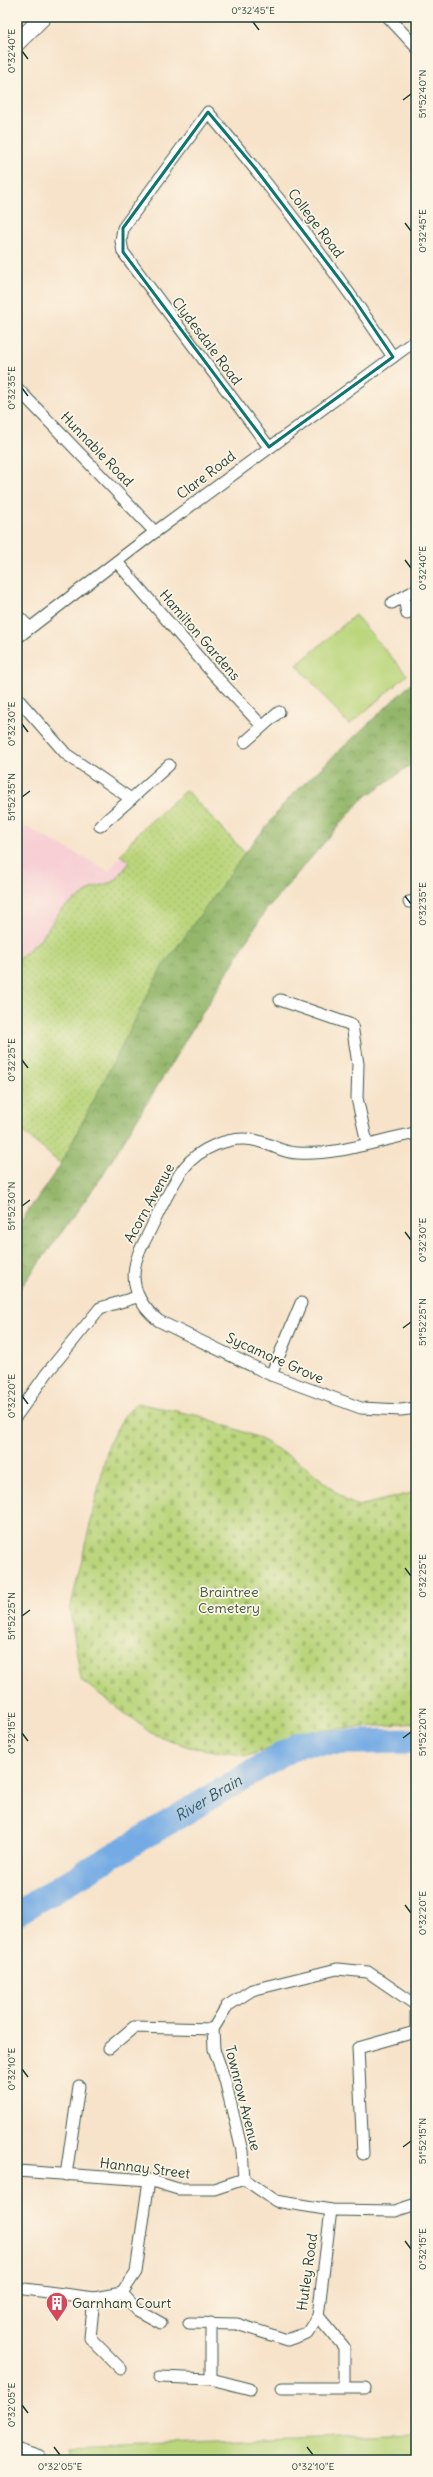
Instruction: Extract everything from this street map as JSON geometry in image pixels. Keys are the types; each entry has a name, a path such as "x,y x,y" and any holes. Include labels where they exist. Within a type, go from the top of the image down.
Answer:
{"highway":[{"path":"17,2453 38,2460"}],"main road":[{"path":"17,43 43,17"}],"street":[{"path":"388,17 416,47"},
{"name":"Clydesdale Road","path":"208,112 123,228 121,241 123,252 269,447"},
{"name":"College Road","path":"208,112 256,168 350,293 393,357"},
{"name":"Clare Road","path":"17,638 29,627 155,532 416,340"},
{"name":"Hunnable Road","path":"17,388 155,532"},
{"name":"Hamilton Gardens","path":"117,562 206,667 262,726"},
{"path":"392,603 404,598 416,590"},
{"path":"404,598 407,614"},
{"path":"17,615 29,627"},
{"path":"17,698 66,754 131,799"},
{"path":"245,742 279,712"},
{"path":"100,826 169,765"},
{"path":"280,1000 352,1025 358,1064 357,1098 367,1144"},
{"name":"Acorn Avenue","path":"137,1297 135,1275 138,1255 184,1168 198,1154 224,1141 252,1139 296,1153 336,1150 416,1133"},
{"path":"17,1415 47,1373 100,1308 137,1297"},
{"name":"Sycamore Grove","path":"137,1297 147,1312 159,1321 271,1375 361,1408 401,1410 416,1408"},
{"path":"271,1375 301,1303"},
{"name":"Townrow Avenue","path":"244,2179 242,2150 225,2080 214,2049 213,2030 227,2006 252,1990 337,1969 368,1972 416,2005"},
{"path":"363,2154 358,2048 415,2033 416,2013"},
{"path":"109,2048 134,2027 213,2030"},
{"path":"66,2175 79,2086"},
{"name":"Hannay Street","path":"17,2170 66,2175 149,2180 178,2189 214,2189 244,2179"},
{"path":"244,2179 276,2200 331,2210 395,2212 416,2204"},
{"path":"17,2288 94,2298 122,2293 136,2272 149,2180"},
{"name":"Hutley Road","path":"189,2323 237,2324 287,2340 307,2333 318,2316 331,2210"},
{"path":"122,2293 136,2310 161,2323"},
{"path":"94,2298 90,2338 122,2369"},
{"path":"318,2316 344,2347 344,2387"},
{"path":"211,2323 211,2379"},
{"path":"160,2377 211,2379 250,2389"},
{"path":"282,2388 365,2388"}],"highlighted area":[{"path":"208,112 255,168 350,293 393,357 269,447 133,269 123,252 123,228"}],"shaded area":[{"path":"186,790 245,853 17,1127 17,822 109,871 139,832"}],"green space":[{"path":"355,615 407,675 349,725 297,665"},
{"path":"416,679 416,761 361,800 265,911 97,1184 17,1293 17,1227 61,1164 161,969 245,853 289,798"},
{"path":"186,790 245,853 161,969 61,1164 17,1127 17,960 41,939 61,910 93,888 115,881 130,862 120,855 139,832"},
{"name":"Braintree Cemetery","path":"137,1403 200,1416 257,1437 304,1465 345,1500 358,1506 416,1492 416,1723 312,1731 248,1756 189,1747 151,1733 81,1680 70,1610 109,1443 124,1416"},
{"path":"416,2434 416,2460 71,2460 68,2448"}],"waterway":[{"name":"River Brain","path":"17,1913 301,1743 416,1741"}],"place":[{"name":"Garnham Court","path":"57,2322"}]}
